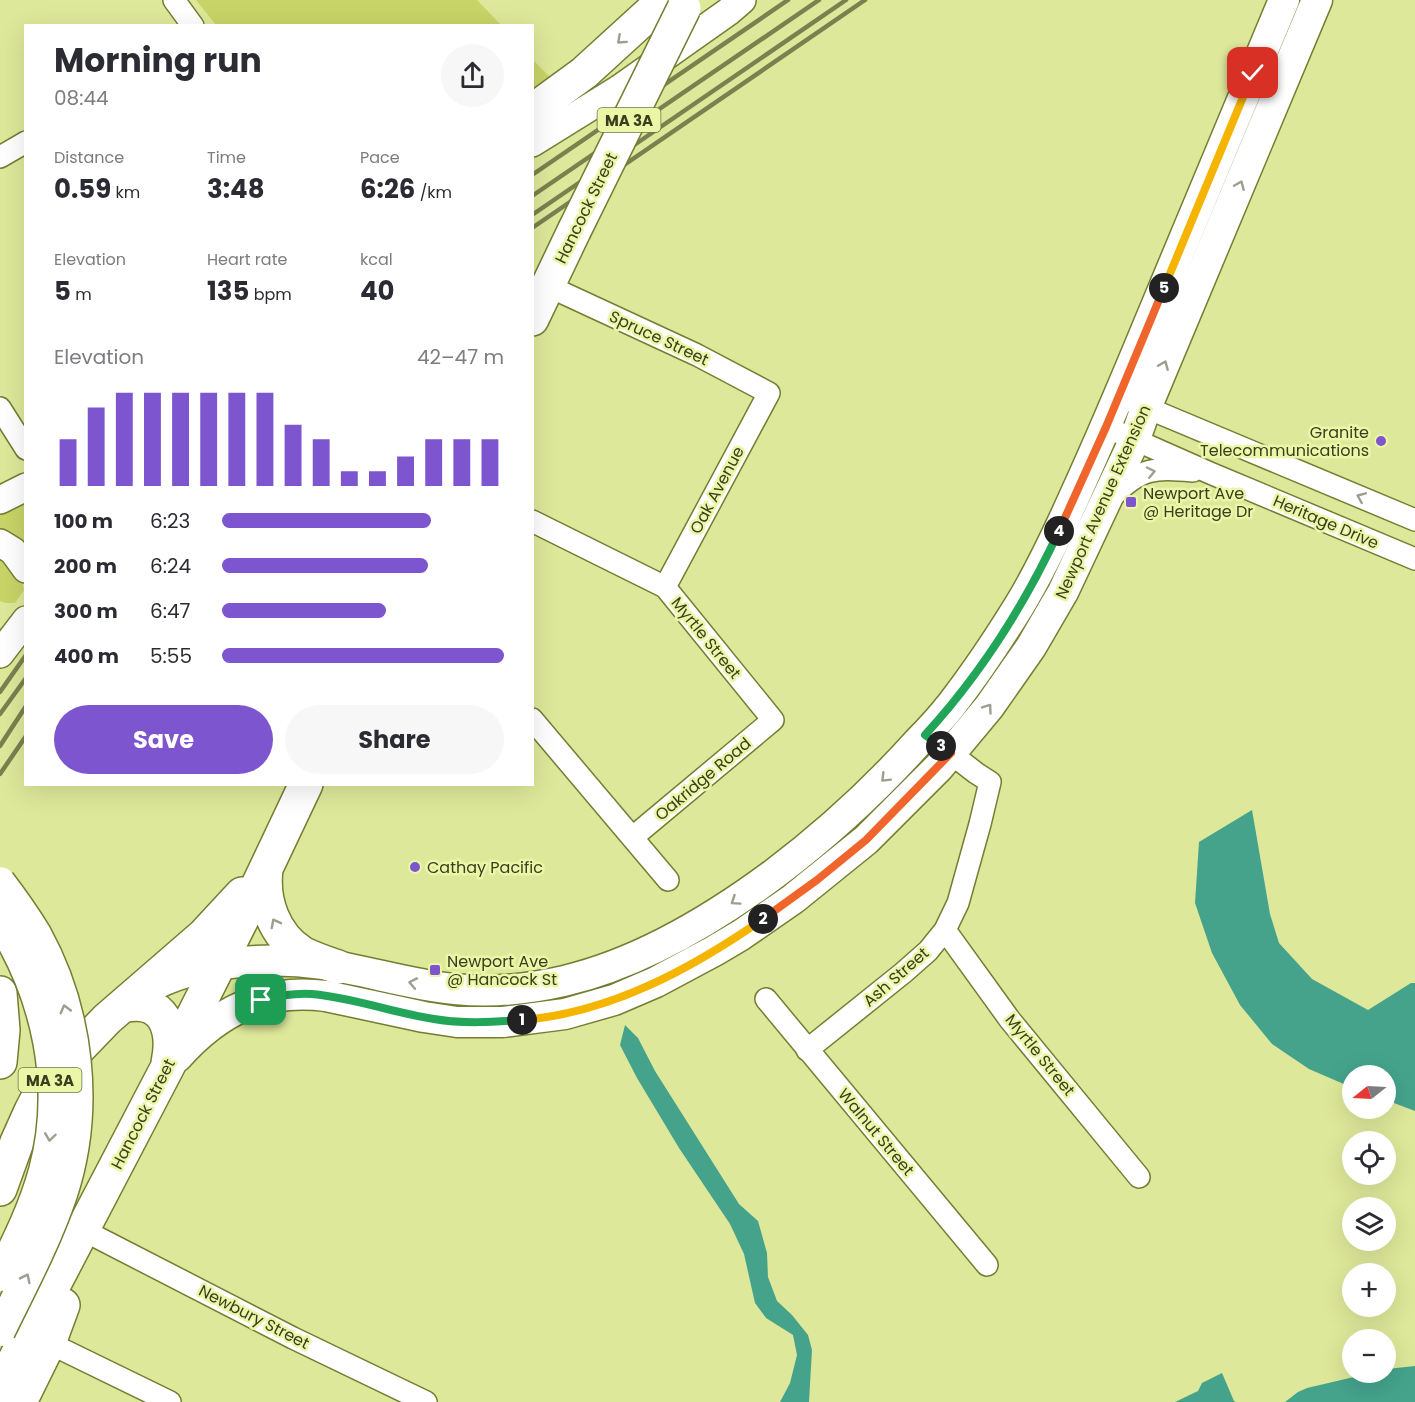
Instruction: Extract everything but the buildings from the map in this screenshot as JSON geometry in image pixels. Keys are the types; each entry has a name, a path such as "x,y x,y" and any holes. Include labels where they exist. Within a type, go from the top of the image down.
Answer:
{"main road":[{"name":"Newport Avenue Extension","path":"129,1001 150,986 167,978 201,968 251,961 304,962 427,985 476,991 518,989 586,976 622,963 665,943 720,911 782,868 853,809 898,765 966,685 1019,606 1051,547 1106,427 1284,0"},
{"name":"Newport Avenue Extension","path":"167,1068 199,1034 217,1020 233,1010 276,996 318,995 457,1022 503,1022 552,1017 593,1007 656,982 714,951 793,899 866,840 951,753 989,707 1056,606 1080,560 1135,439 1317,0"},
{"path":"534,110 678,3"},
{"name":"Hancock Street","path":"534,315 678,3"},
{"name":"Hancock Street","path":"0,1388 167,1068 305,786"},
{"name":"Hancock Street","path":"0,1189 17,1142 37,1098 52,1076 101,1025 204,935 232,905 281,838"},
{"path":"266,869 265,891 268,905 273,920 283,936 300,951 338,967"},
{"path":"0,882 29,922 57,981 74,1047 77,1096 74,1145 63,1192 48,1232 0,1330"},
{"path":"0,921 23,961 39,1004 50,1050 53,1096 50,1141 42,1178 29,1215 0,1276"},
{"path":"0,993 3,1030 0,1062"},
{"path":"129,1001 132,1004 155,1009 167,1023 171,1044 167,1068"},
{"path":"0,1144 37,1098"},
{"path":"20,1402 50,1343 72,1279 83,1230"}],"street":[{"path":"174,0 192,24"},
{"path":"534,142 619,89 728,12 741,0"},
{"path":"0,157 24,143"},
{"name":"Spruce Street","path":"548,286 697,356 769,393"},
{"name":"Oak Avenue","path":"665,587 769,393"},
{"path":"1119,396 1415,520"},
{"path":"0,408 24,446"},
{"name":"Heritage Drive","path":"1106,427 1415,559"},
{"path":"1104,505 1126,482 1142,473 1166,469 1210,473"},
{"path":"0,500 24,488"},
{"name":"Myrtle Street","path":"534,522 665,587 773,720"},
{"path":"0,543 13,551 24,567"},
{"path":"0,654 24,623"},
{"path":"534,720 668,880"},
{"name":"Oakridge Road","path":"633,837 773,720"},
{"path":"925,735 951,753"},
{"name":"Ash Street","path":"807,1050 903,973 928,951 945,930 958,903 990,782 951,753"},
{"name":"Myrtle Street","path":"945,930 1010,1020 1139,1177"},
{"name":"Walnut Street","path":"766,999 987,1265"},
{"name":"Newbury Street","path":"83,1230 293,1338 426,1402"},
{"path":"50,1343 170,1402"}],"green space":[{"path":"196,0 477,0 500,24 215,24"},
{"path":"534,61 551,78 534,89"},
{"path":"24,502 24,552 0,534 0,513"},
{"path":"0,552 21,577 24,590 15,603 0,601"}],"water":[{"path":"1252,810 1270,914 1279,943 1312,979 1368,1010 1411,983 1415,983 1415,1111 1396,1104 1396,1065 1342,1065 1342,1083 1309,1069 1272,1044 1240,1005 1212,953 1195,903 1199,842"},
{"path":"625,1025 638,1038 655,1071 739,1204 758,1221 767,1253 768,1277 777,1301 808,1335 812,1350 809,1402 780,1402 790,1383 797,1355 793,1335 766,1318 755,1303 744,1254 730,1224 679,1148 620,1045"},
{"path":"1415,1366 1415,1402 1285,1402 1307,1388 1342,1380 1342,1383 1396,1383 1396,1368"},
{"path":"1222,1373 1236,1402 1175,1402 1198,1391 1202,1383"}],"railway":[{"path":"534,174 788,0"},
{"path":"534,195 819,0"},
{"path":"534,214 846,0"},
{"path":"534,227 865,0"},
{"path":"0,692 24,658"},
{"path":"0,714 24,681"},
{"path":"0,746 24,709"},
{"path":"0,774 24,739"}],"place":[{"name":"Granite Telecommunications","path":"1381,441"},
{"name":"Newport Ave @ Heritage Dr","path":"1131,502"},
{"name":"Cathay Pacific","path":"415,867"},
{"name":"Newport Ave @ Hancock St","path":"435,970"}],"route":[{"path":"261,1000 276,996 311,994 436,1020 457,1022 503,1022 533,1019 593,1007 656,982 714,951 793,899 866,840 951,753 925,735 953,702 988,654 1019,606 1051,547 1106,427 1253,73"}]}
